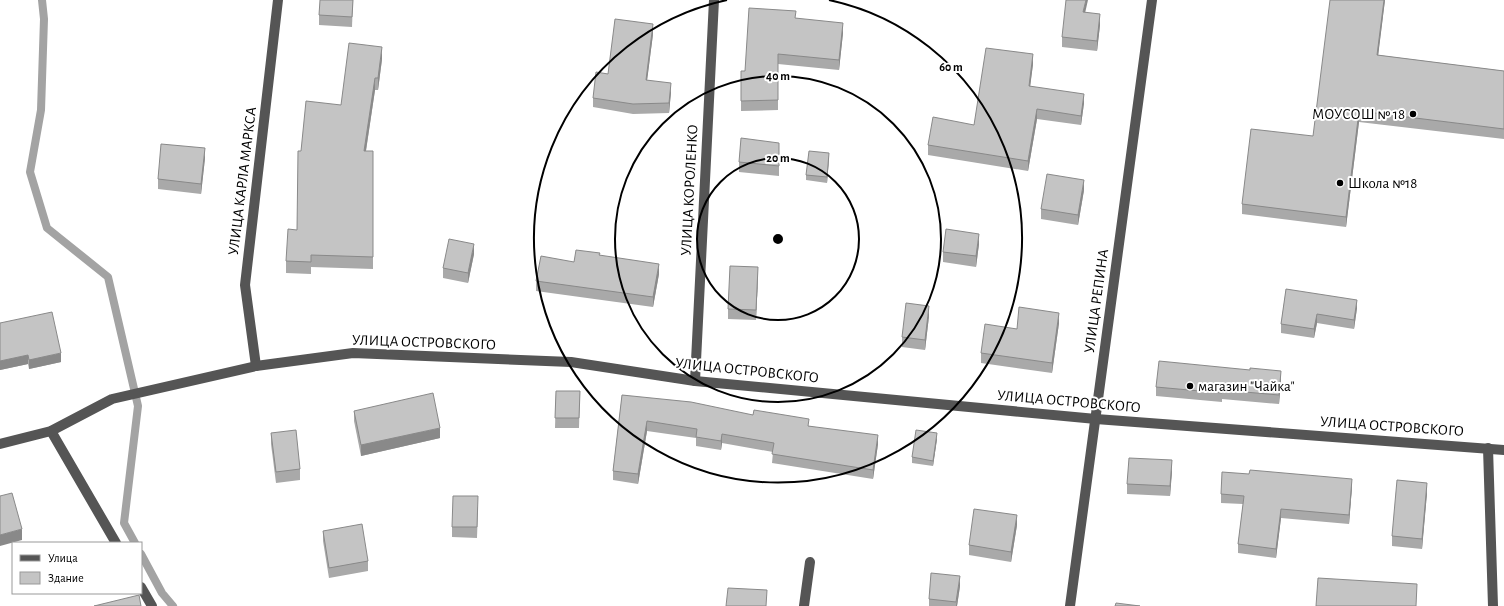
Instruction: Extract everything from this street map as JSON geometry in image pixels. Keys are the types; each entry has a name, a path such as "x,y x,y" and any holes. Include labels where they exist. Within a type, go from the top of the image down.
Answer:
{"street":[{"name":"УЛИЦА КАРЛА МАРКСА","path":"256,366 245,285 278,0"},
{"name":"УЛИЦА КОРОЛЕНКО","path":"695,381 714,0"},
{"name":"УЛИЦА РЕПИНА","path":"1070,606 1152,0"},
{"name":"УЛИЦА ОСТРОВСКОГО","path":"0,444 51,431 112,399 256,366 353,353 571,362 695,381 1096,419 1504,450"},
{"path":"51,431 115,542"},
{"path":"1488,448 1493,606"},
{"path":"804,606 810,562"},
{"path":"142,589 152,606"}],"building":[{"path":"320,0 353,0 352,17 319,15"},
{"path":"1066,0 1086,0 1083,12 1100,14 1097,41 1062,37"},
{"name":"МОУСОШ № 18","path":"1330,0 1384,0 1377,55 1504,71 1504,129 1359,111 1346,217 1242,204 1251,129 1313,136"},
{"path":"749,8 796,11 795,18 843,23 839,60 778,54 778,100 741,101 741,71 745,71"},
{"path":"615,19 653,24 646,80 671,83 669,103 633,104 593,98 596,72 608,74"},
{"path":"349,43 382,47 378,78 375,78 364,151 373,151 373,257 311,255 311,262 286,261 288,229 297,230 298,151 301,151 306,101 341,105"},
{"path":"986,48 1033,54 1029,86 1084,94 1081,116 1037,109 1028,161 928,145 933,117 974,125"},
{"path":"741,138 779,143 779,166 739,162"},
{"path":"161,144 205,148 201,184 158,179"},
{"path":"809,151 829,153 827,177 806,175"},
{"path":"1047,174 1084,180 1078,215 1041,209"},
{"path":"946,229 979,234 976,256 943,252"},
{"path":"449,239 474,244 468,273 443,268"},
{"path":"576,250 659,264 653,297 536,281 541,256 574,262"},
{"path":"730,266 758,267 756,310 728,309"},
{"path":"1286,289 1357,300 1354,320 1317,314 1314,329 1281,324"},
{"path":"906,303 929,306 925,340 902,337"},
{"path":"1019,307 1059,313 1052,363 981,353 985,324 1017,329"},
{"path":"52,312 61,353 29,360 28,355 0,361 0,323"},
{"path":"1159,361 1250,370 1250,368 1281,371 1279,395 1222,390 1222,393 1156,387"},
{"path":"556,391 580,391 579,418 555,418"},
{"path":"433,393 440,428 361,445 354,411"},
{"path":"622,395 691,402 753,415 754,410 809,419 808,426 878,435 873,470 772,454 774,443 722,434 721,441 696,437 697,429 647,421 638,474 613,471"},
{"path":"296,430 300,469 276,472 271,433"},
{"path":"916,430 937,433 933,461 912,457"},
{"path":"1129,458 1172,460 1170,486 1127,484"},
{"path":"1250,470 1352,479 1349,515 1281,509 1276,549 1238,544 1244,496 1221,494 1222,472 1249,474"},
{"path":"1397,480 1427,483 1422,539 1392,536"},
{"path":"12,493 22,529 0,535 0,496"},
{"path":"453,496 478,496 477,527 452,527"},
{"path":"974,509 1017,515 1011,552 969,545"},
{"path":"362,524 368,561 329,568 323,531"},
{"path":"931,573 960,576 956,602 929,599"},
{"path":"1318,578 1417,584 1416,606 1316,606"},
{"path":"728,588 767,590 766,606 726,606"},
{"path":"139,595 141,606 94,606"},
{"path":"1116,603 1140,606 1115,606"}],"waterway":[{"path":"42,0 44,19 41,110 30,172 47,228 108,277 138,406 124,523 134,542"},
{"path":"142,556 162,593 173,606"}],"place":[{"name":"МОУСОШ № 18","path":"1413,114"},
{"name":"Школа №18","path":"1340,183"},
{"name":"магазин \"Чайка\"","path":"1190,386"}]}
